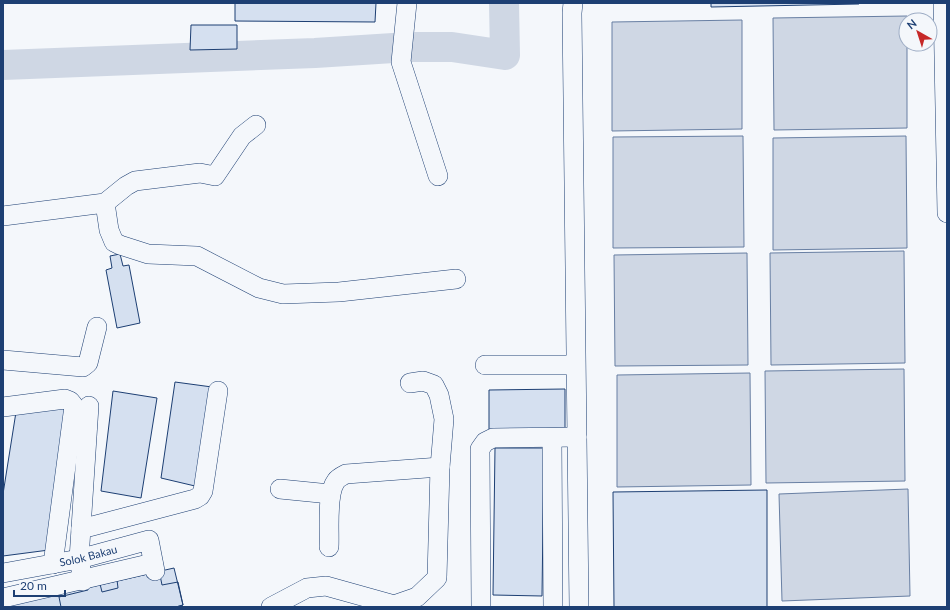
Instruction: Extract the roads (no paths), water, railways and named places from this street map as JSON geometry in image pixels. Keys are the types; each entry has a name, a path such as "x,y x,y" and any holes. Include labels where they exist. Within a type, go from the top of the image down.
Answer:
{"street":[{"path":"408,3 401,57 438,176"},
{"path":"573,3 578,607"},
{"path":"943,3 947,213"},
{"path":"3,216 105,203 126,186 135,181 200,173 215,176 242,136 256,125"},
{"path":"105,203 109,230 114,242 148,254 198,256 259,288 283,294 339,292 456,278"},
{"path":"3,360 83,367 88,363 97,327"},
{"path":"485,365 575,365"},
{"path":"271,607 307,588 326,586 394,605 417,597 437,578 440,467 444,419 438,389 429,382 410,384"},
{"path":"81,529 195,499 200,496 203,491 218,390"},
{"path":"3,407 65,399 70,401 74,406 53,564"},
{"path":"3,598 83,581 79,559 89,406"},
{"path":"481,607 480,449 485,442 493,438 577,437"},
{"path":"552,438 554,607"},
{"path":"329,547 330,494 335,482 346,474 440,467"},
{"path":"280,489 330,494"},
{"path":"553,537 578,537"},
{"name":"Solok Bakau","path":"3,573 79,559 149,540 154,567 83,581"}],"waterway":[{"path":"3,65 315,53 409,47 452,47 505,55 504,3"}]}
